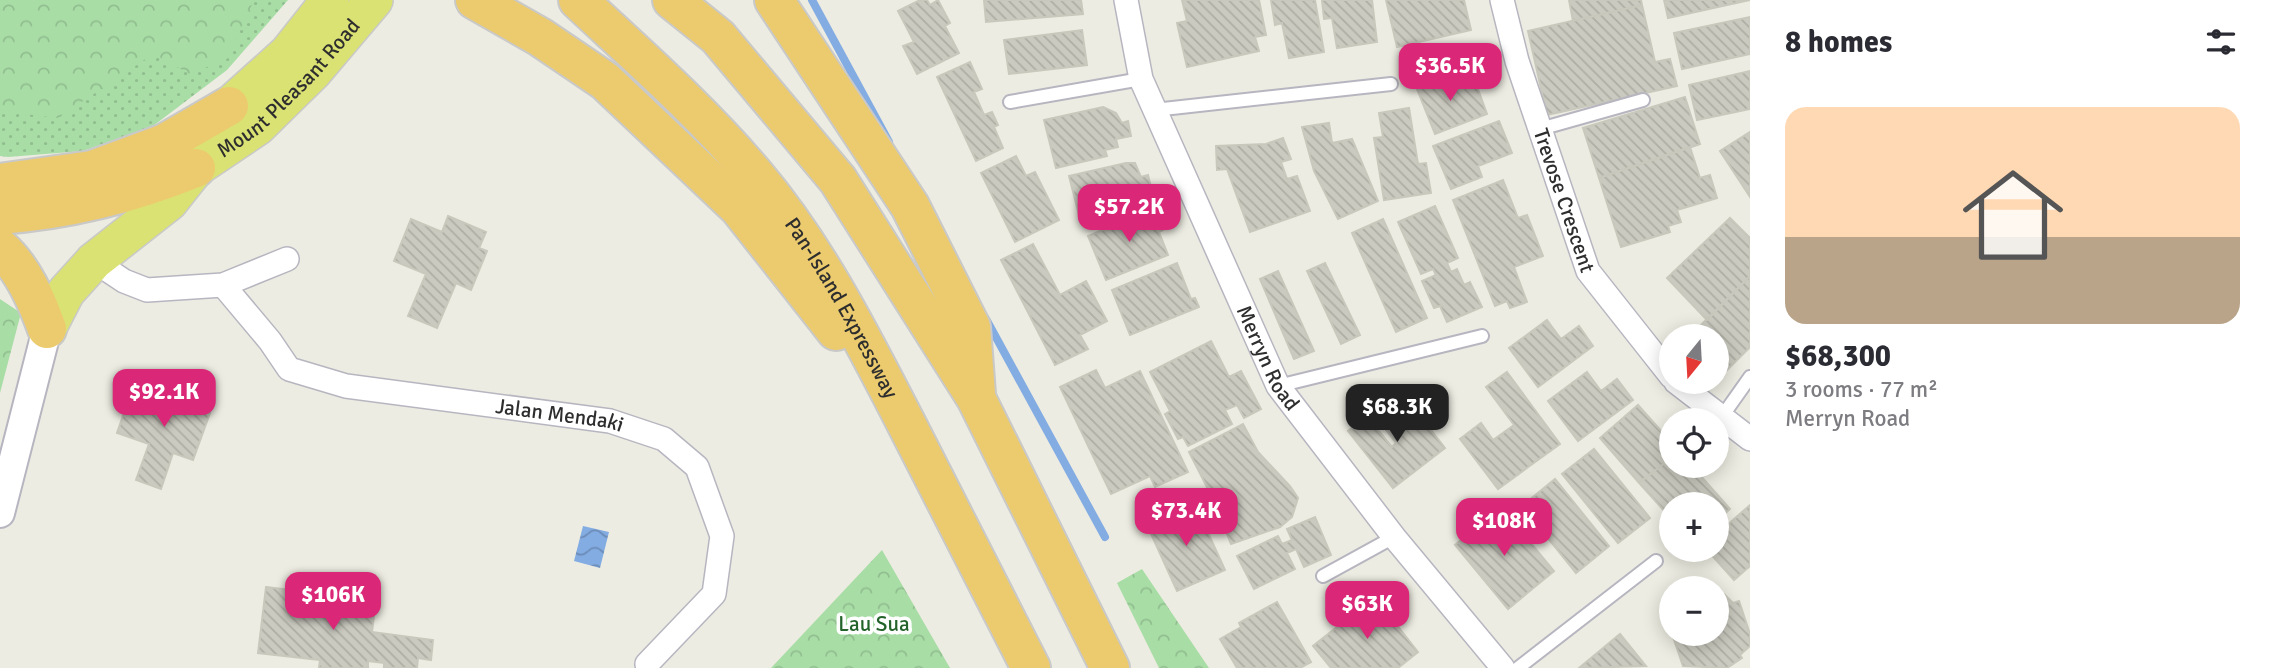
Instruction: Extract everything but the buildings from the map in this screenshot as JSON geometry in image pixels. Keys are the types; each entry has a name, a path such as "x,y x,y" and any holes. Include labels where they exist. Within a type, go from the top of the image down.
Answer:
{"highway":[{"path":"475,0 540,37 605,80 738,208 824,319 837,332 870,353"},
{"name":"Pan-Island Expressway","path":"578,0 667,82 755,175 796,229 870,353 1031,668"},
{"path":"672,0 718,37 838,180 976,398 1110,668"},
{"path":"774,0 910,206 971,327 976,398"},
{"path":"0,183 92,170 165,143 229,106"},
{"path":"0,215 91,203 146,188 196,168"},
{"path":"0,248 18,269 38,304 47,329"}],"main road":[{"name":"Mount Pleasant Road","path":"229,106 288,53 330,0"},
{"name":"Mount Pleasant Road","path":"47,329 66,292 94,261 169,202 196,168 257,127 313,72 373,2"}],"street":[{"name":"Merryn Road","path":"1126,0 1141,79 1278,386 1394,537 1503,668"},
{"name":"Trevose Crescent","path":"1502,0 1517,61 1588,271 1659,361"},
{"path":"94,261 124,281 147,290 223,285 287,259"},
{"name":"Jalan Mendaki","path":"223,285 270,341 289,369 346,386 610,421 664,439 696,467 722,536 714,594 647,664"},
{"path":"0,513 47,329"},
{"path":"1690,394 1708,408"},
{"path":"1729,424 1750,439"}],"lane":[{"path":"1010,102 1141,79"},
{"path":"1154,110 1391,83"},
{"path":"1540,129 1643,100"},
{"path":"1278,386 1482,336"},
{"path":"1728,408 1750,377"},
{"path":"1323,576 1394,537"},
{"path":"1518,668 1656,561"}],"green space":[{"path":"0,0 288,0 227,70 153,126 83,151 8,157 0,156"},
{"path":"0,0 254,0 227,59 190,74 153,54 58,118 0,111"},
{"path":"0,299 21,313 0,393"},
{"name":"Lau Sua","path":"882,550 950,668 771,668"},
{"path":"1142,569 1209,668 1159,668 1117,583"}],"water":[{"path":"583,526 609,532 600,568 574,561"}],"waterway":[{"path":"812,0 889,142"},
{"path":"986,319 1105,537"}]}
